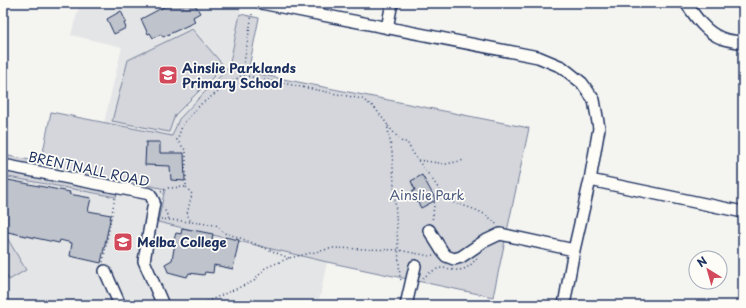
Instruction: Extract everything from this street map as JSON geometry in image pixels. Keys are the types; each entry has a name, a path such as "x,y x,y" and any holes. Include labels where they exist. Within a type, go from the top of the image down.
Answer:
{"street":[{"path":"261,3 538,57 562,67 582,83 594,100 599,128 590,180 574,250 564,305"},
{"path":"388,28 392,3"},
{"path":"686,3 699,22 710,32 721,38 743,43"},
{"name":"BRENTNALL ROAD","path":"3,165 150,194 154,202 144,261 162,305"},
{"path":"590,180 743,212"},
{"path":"429,230 446,256 454,259 461,258 483,242 500,234 574,250"},
{"path":"406,305 415,266"},
{"path":"104,271 120,305"}],"path":[{"path":"191,222 187,214 192,194 186,187 186,152 177,140 183,124 201,104 242,75 252,14"},
{"path":"242,75 362,99 374,107 402,142 407,142 413,155 441,193 435,197 432,221 429,230"},
{"path":"387,124 392,152 400,278 409,290"},
{"path":"418,160 446,164 465,160"},
{"path":"104,271 103,262 117,187"},
{"path":"152,197 168,188 186,187"},
{"path":"151,218 216,225 224,233 238,237 289,258"},
{"path":"199,305 254,281 265,268 289,258 333,248 398,250 430,256 442,251"}],"shaded area":[{"name":"Ainslie Parklands Primary School","path":"80,3 242,3 229,67 179,119 172,136 104,123 122,47 71,35"},
{"name":"Melba College","path":"3,176 115,197 120,179 165,189 158,222 327,262 318,305 3,305"}],"green space":[{"name":"Ainslie Park","path":"240,14 259,18 248,72 529,128 493,297 327,262 158,222 165,189 120,179 116,197 3,176 3,155 41,162 51,112 172,136 179,119 229,67"},
{"path":"192,29 224,66 175,115 169,132 112,121 128,60"},
{"path":"6,236 26,270 9,280 7,276 3,278 3,238"}],"building":[{"path":"171,3 194,3 200,13 193,17 195,22 163,37 161,34 153,38 150,33 148,34 141,19"},
{"path":"121,11 126,22 124,23 126,28 114,34 107,19"},
{"path":"146,142 160,142 160,153 184,153 185,181 171,180 170,166 145,165"},
{"path":"422,175 436,200 421,208 412,192 415,190 411,181"},
{"path":"3,179 70,192 69,194 91,198 88,211 111,215 101,263 70,256 72,243 60,240 59,243 3,231"},
{"path":"182,228 213,234 212,240 224,243 225,237 239,240 233,269 214,265 213,273 205,272 204,275 189,273 187,277 168,272 165,264 172,260 175,243 173,243 176,233 181,234"}],"place":[{"name":"Ainslie Parklands Primary School","path":"168,75"},
{"name":"Melba College","path":"123,242"}]}
